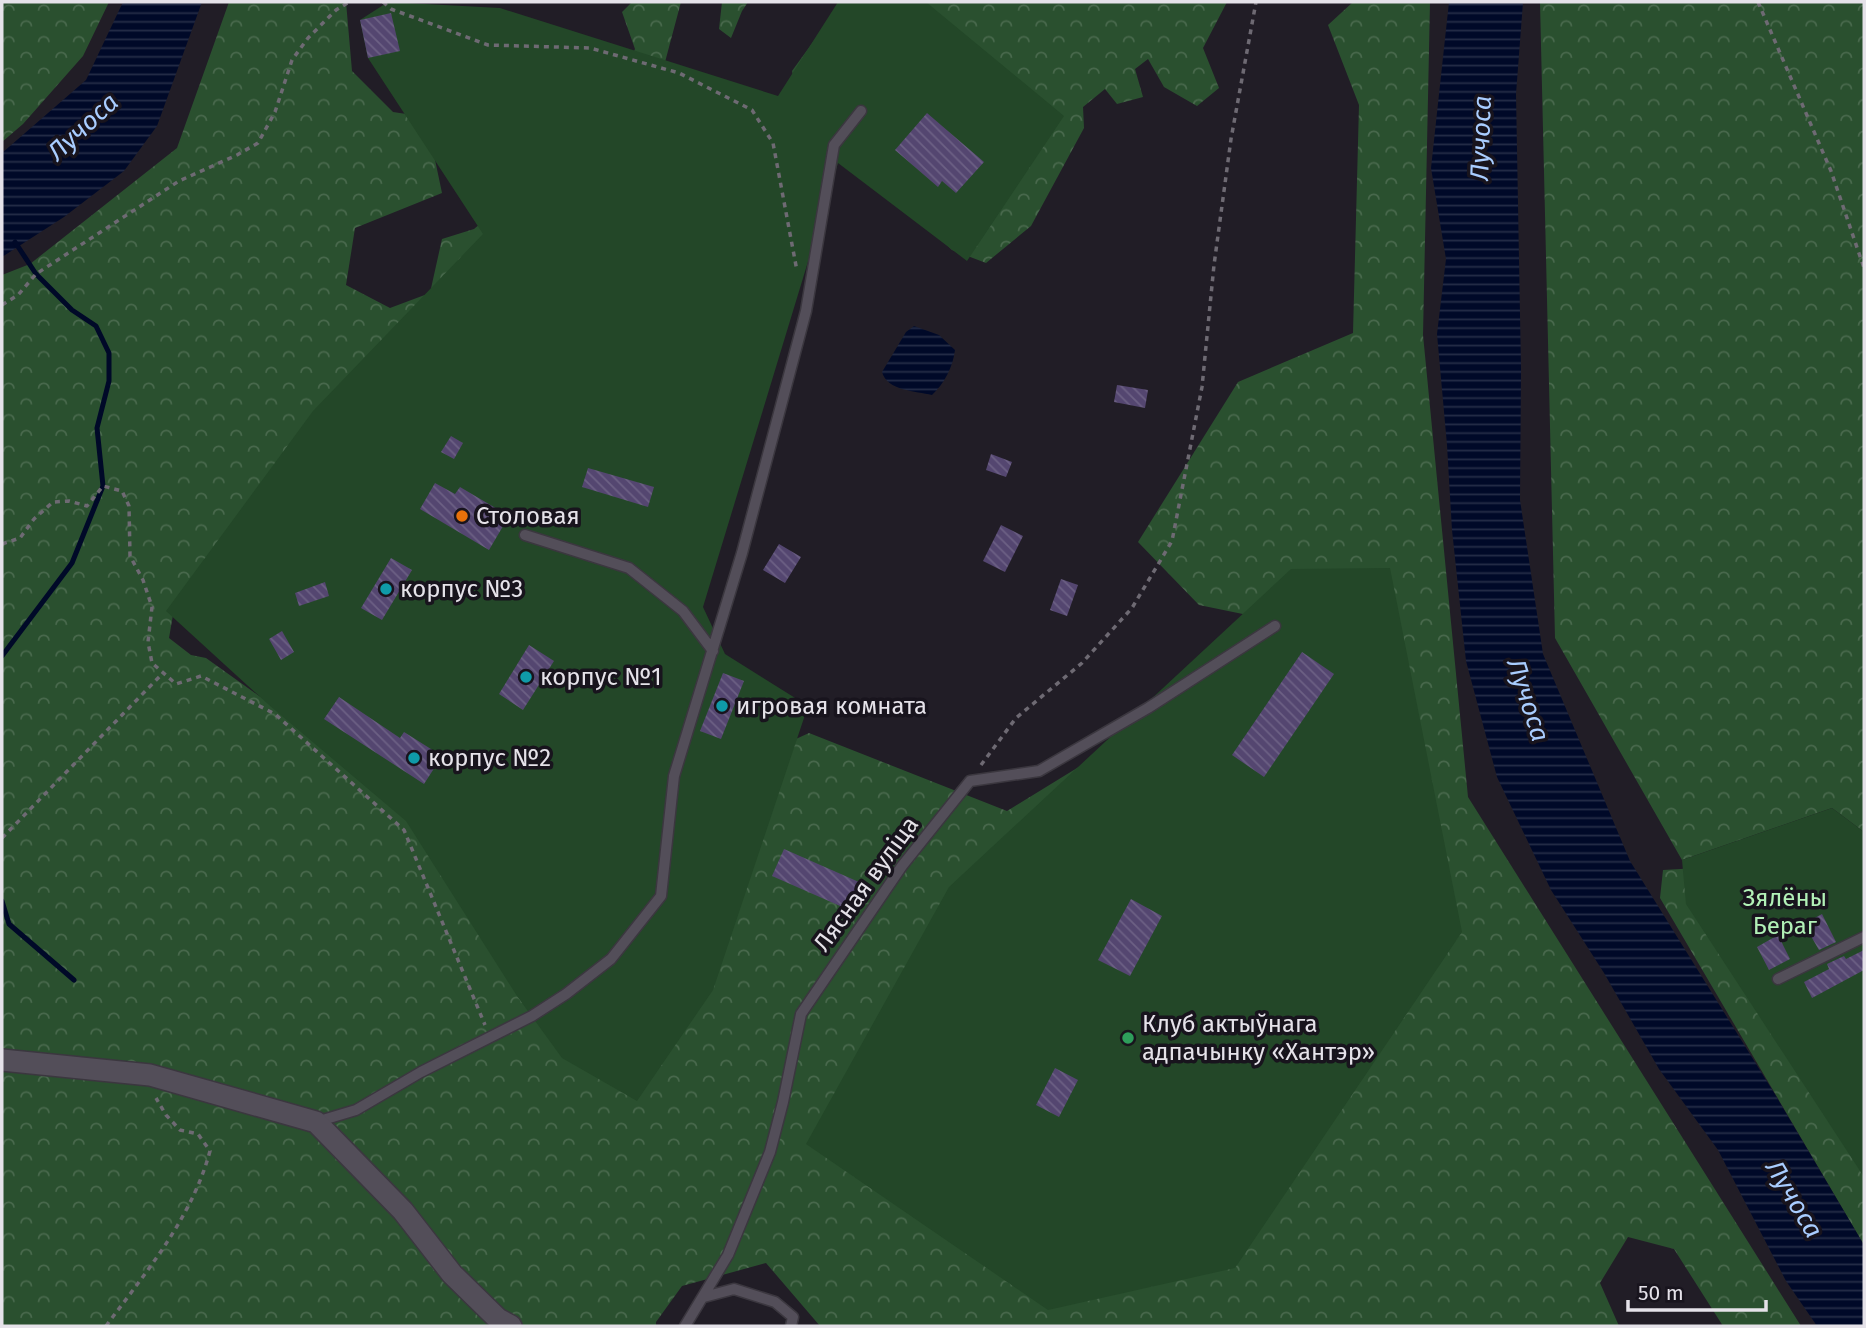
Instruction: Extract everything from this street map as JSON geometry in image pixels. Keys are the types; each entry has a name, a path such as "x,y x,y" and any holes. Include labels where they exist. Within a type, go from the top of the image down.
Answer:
{"street":[{"path":"2,1060 149,1075 316,1122 403,1211 452,1273 498,1319 511,1326"}],"lane":[{"path":"316,1122 356,1110 421,1072 544,1008 611,959 661,896 674,776 742,553 806,311 834,145 861,111"},
{"path":"525,535 629,568 683,611 712,650"},
{"path":"970,781 1039,771 1148,708 1275,626"},
{"name":"Лясная вуліца","path":"704,1297 727,1255 770,1152 801,1014 902,866 970,781"},
{"path":"1779,979 1864,937"},
{"path":"685,1326 704,1297 734,1289 775,1301 793,1317 791,1326"}],"path":[{"path":"2,305 18,295 36,274 179,181 258,143 275,113 292,60 336,10 349,2"},
{"path":"383,2 391,9 488,45 590,48 679,73 752,110 773,143 797,272"},
{"path":"970,781 1016,718 1082,663 1132,608 1171,541 1202,387 1214,265 1231,139 1256,2"},
{"path":"1758,2 1831,171 1864,268"},
{"path":"2,544 20,538 34,519 53,502 69,501 87,506 103,486 122,491 129,506 130,556 143,580 152,607 148,642 152,663 176,684 201,676 275,714 404,830 490,1037"},
{"path":"2,838 163,673"},
{"path":"106,1326 168,1243 204,1173 210,1151 198,1134 180,1130 166,1115 154,1094 149,1075"}],"green space":[{"path":"2,2 109,2 83,56 23,124 2,142"},
{"path":"229,2 346,2 352,71 393,112 426,117 442,193 355,228 346,285 390,308 430,293 442,239 474,229 600,122 635,49 622,12 632,2 681,2 648,126 560,313 704,781 809,733 1007,811 1108,749 1296,625 1199,605 1138,542 1238,382 1353,333 1359,105 1328,25 1353,2 1430,2 1423,335 1468,797 1801,1326 1723,1326 1674,1249 1628,1237 1600,1283 1619,1326 820,1326 766,1263 682,1286 656,1322 656,1326 2,1326 2,275 30,264 177,148","holes":["174,609 262,698 206,658 191,655 169,638"]},
{"path":"388,2 500,8 778,96 838,2 926,2 1064,116 967,261 838,163 703,607 725,654 808,706 713,990 637,1101 562,1058 517,996 406,821 269,705 166,611 313,411 483,234 368,58 360,20"},
{"path":"722,2 748,2 731,38 719,29"},
{"path":"842,2 1227,2 1203,48 1219,88 1197,106 1164,87 1148,59 1135,69 1143,97 1117,104 1105,89 1083,107 1084,128 1031,226 986,263 952,250 797,101 792,71"},
{"path":"1540,2 1864,2 1864,832 1832,808 1682,860 1555,638"},
{"name":"Клуб актыўнага адпачынку «Хантэр»","path":"1390,568 1462,932 1235,1268 1048,1310 806,1144 949,887 1291,569"},
{"name":"Зялёны Бераг","path":"1832,808 1864,832 1864,1177 1686,904 1682,860"},
{"path":"1698,868 1864,1151 1864,1245 1660,898 1663,870"}],"water":[{"name":"Лучоса","path":"123,2 202,2 157,126 124,171 64,217 2,257 2,153 86,80"},
{"name":"Лучоса","path":"1449,2 1523,2 1516,94 1521,369 1520,500 1543,654 1630,861 1776,1096 1864,1245 1864,1326 1817,1326 1786,1281 1718,1150 1659,1069 1604,973 1551,890 1497,777 1466,661 1452,530 1437,334 1446,259 1431,168"},
{"path":"914,326 939,335 955,350 947,375 932,395 896,387 882,372 906,332"}],"building":[{"path":"391,13 400,51 368,58 360,20"},
{"path":"927,113 984,162 956,193 942,181 938,187 895,150"},
{"path":"1117,385 1148,390 1145,408 1114,402"},
{"path":"451,436 463,443 454,459 441,452"},
{"path":"991,454 1012,462 1006,477 986,470"},
{"path":"588,468 654,487 648,507 582,487"},
{"path":"435,483 455,494 460,487 509,516 489,550 420,509"},
{"path":"1001,525 1023,536 1005,572 983,561"},
{"path":"779,544 801,557 785,583 763,570"},
{"name":"корпус №3","path":"391,558 412,570 382,620 361,608"},
{"path":"1061,579 1078,585 1067,616 1050,610"},
{"path":"325,582 329,596 299,606 295,593"},
{"path":"282,631 294,652 281,660 269,639"},
{"name":"корпус №1","path":"529,645 554,661 523,710 499,694"},
{"path":"1302,652 1334,674 1264,777 1232,755"},
{"name":"игровая комната","path":"723,673 744,681 721,739 700,731"},
{"path":"339,697 400,738 404,732 442,756 424,784 324,719"},
{"path":"784,849 868,886 856,913 772,876"},
{"path":"1131,899 1162,916 1130,976 1098,960"},
{"path":"1822,914 1836,942 1819,950 1804,924"},
{"path":"1778,935 1790,959 1769,970 1757,947"},
{"path":"1864,950 1864,970 1812,998 1804,982 1829,969 1827,964"},
{"path":"1055,1068 1078,1080 1059,1117 1036,1105"}],"waterway":[{"path":"2,656 72,563 103,486 97,428 109,381 109,353 96,326 72,310 36,274 15,242"},
{"path":"2,901 9,924 74,980"}],"place":[{"name":"Столовая","path":"462,516"},
{"name":"корпус №3","path":"386,589"},
{"name":"корпус №1","path":"526,677"},
{"name":"игровая комната","path":"722,706"},
{"name":"корпус №2","path":"414,758"},
{"name":"Клуб актыўнага адпачынку «Хантэр»","path":"1128,1038"}]}
